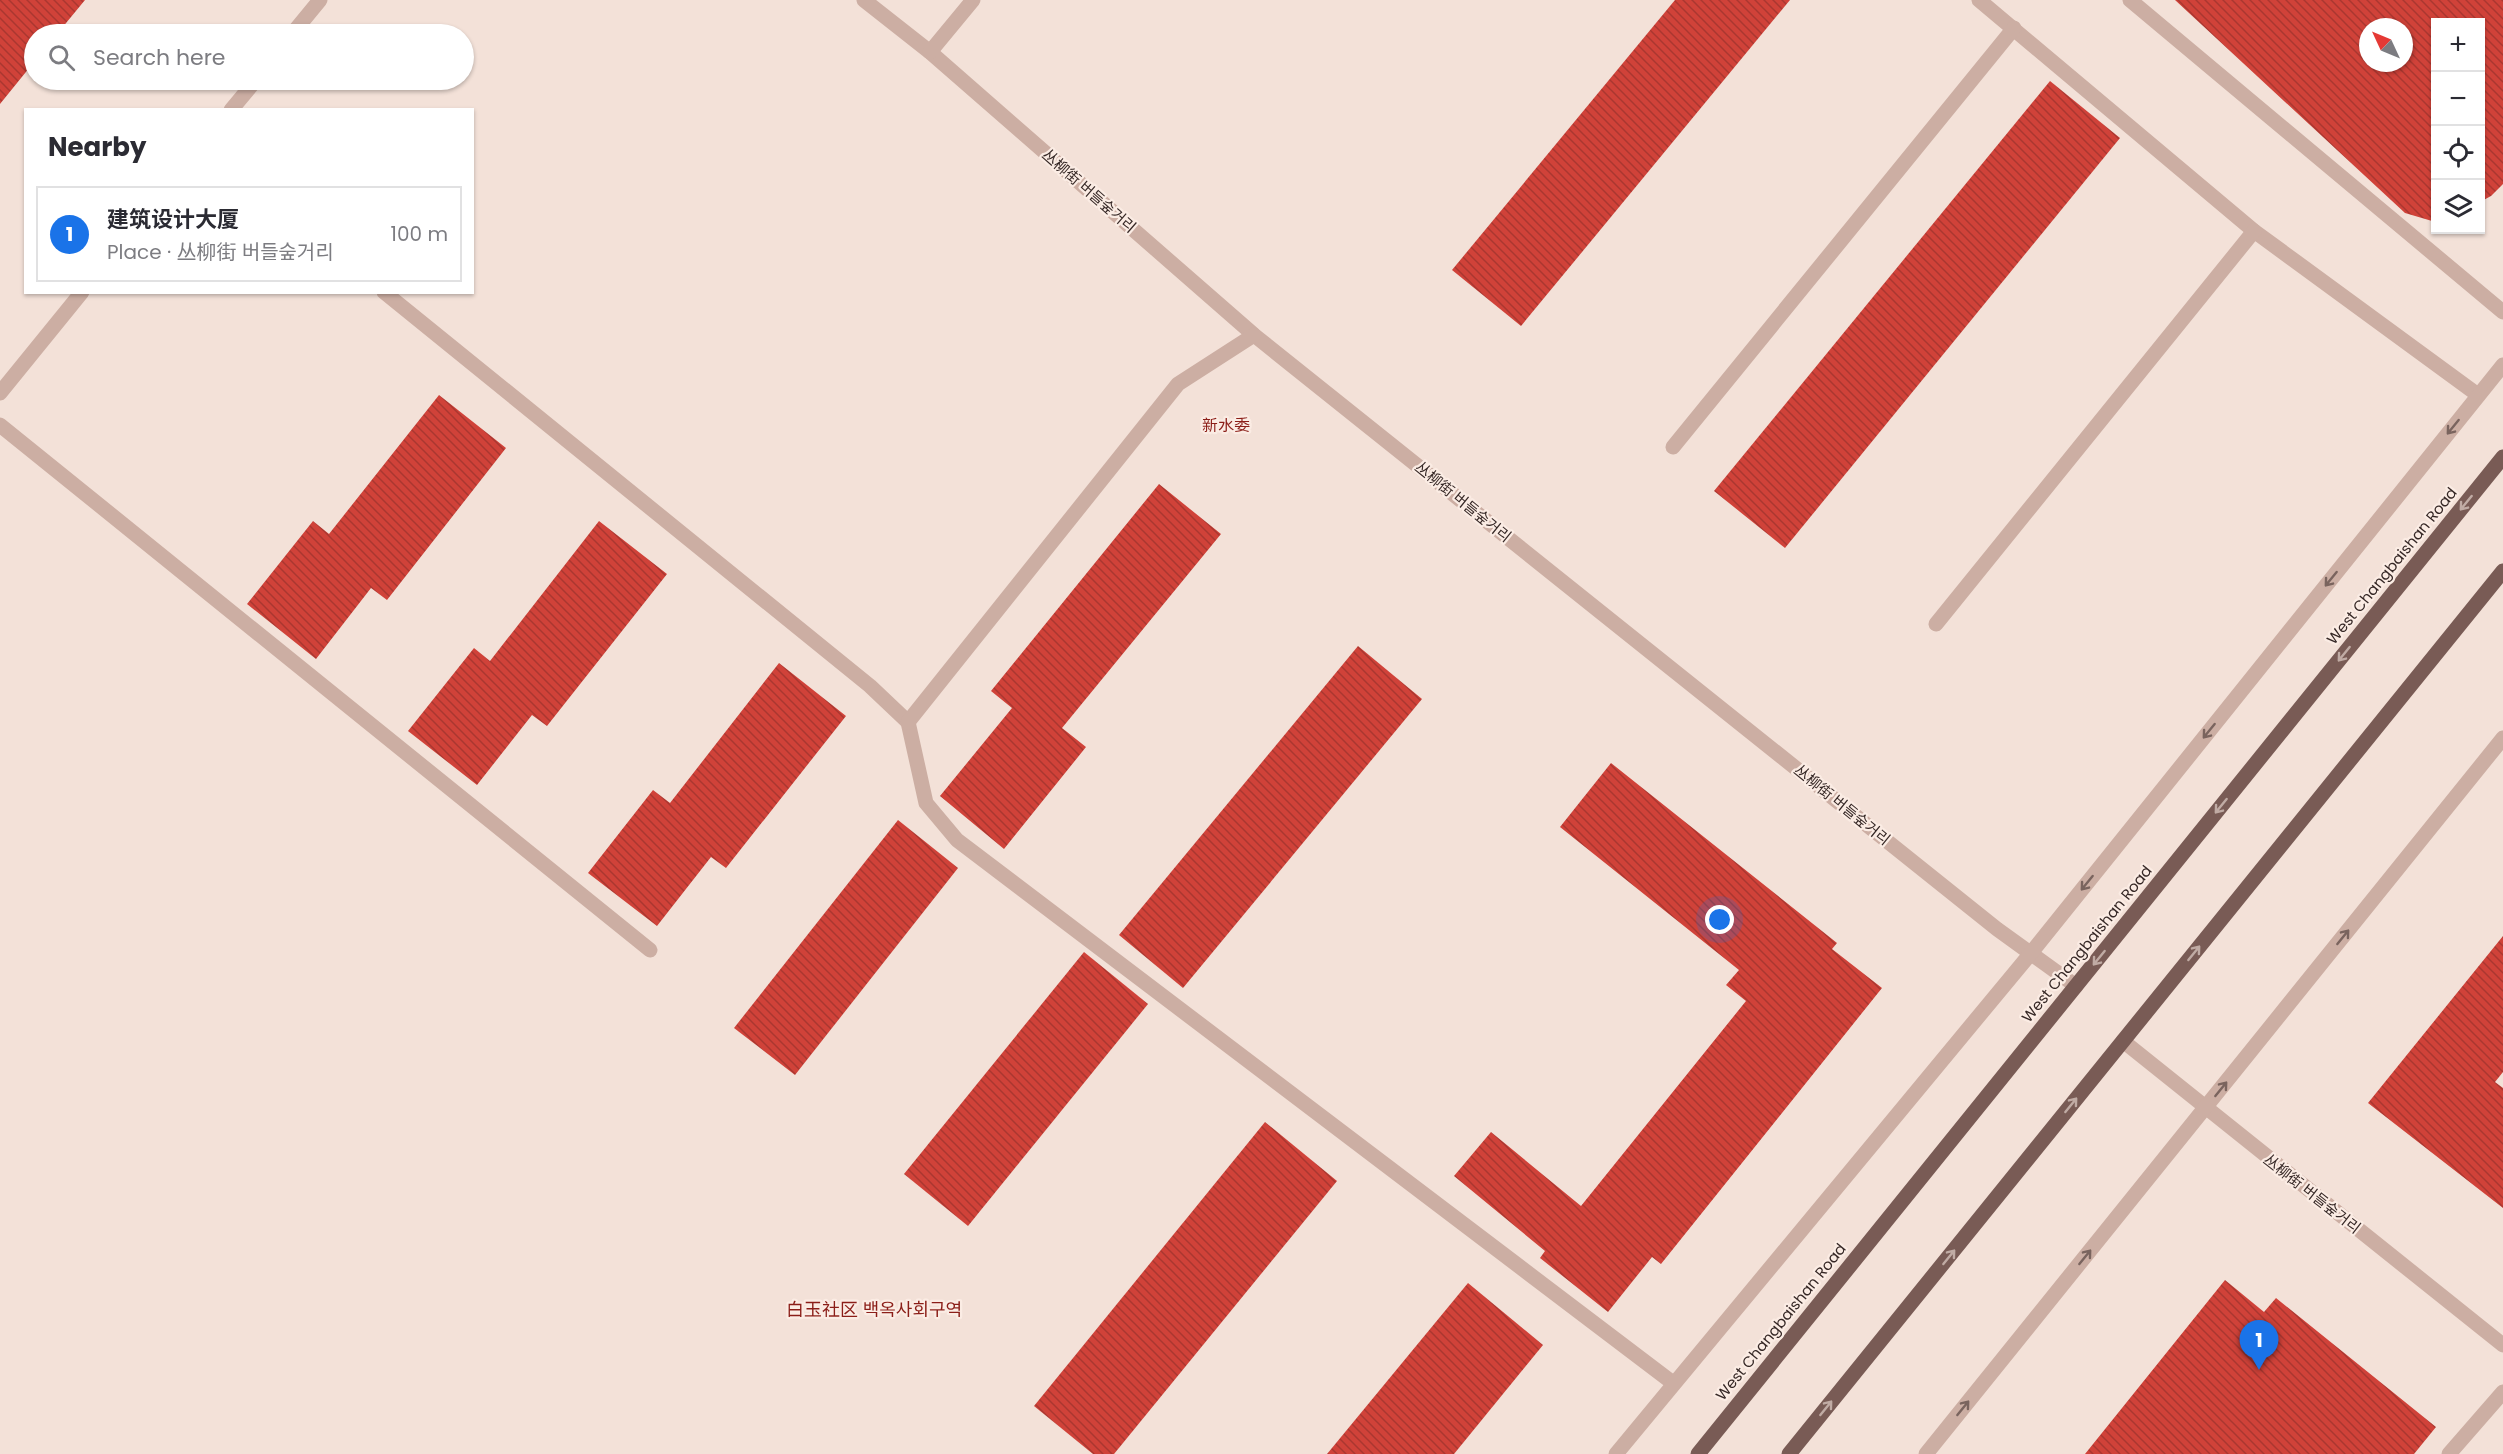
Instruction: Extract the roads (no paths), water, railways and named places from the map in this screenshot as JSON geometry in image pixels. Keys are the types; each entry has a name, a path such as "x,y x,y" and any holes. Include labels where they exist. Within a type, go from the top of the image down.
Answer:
{"main road":[{"name":"West Changbaishan Road","path":"1698,1454 2503,457"},
{"path":"1790,1454 2503,571"}],"street":[{"path":"300,24 320,0"},
{"name":"丛柳街 버들숲거리","path":"864,0 930,52 1254,335 1997,929 2076,986"},
{"path":"930,52 973,0"},
{"path":"1979,0 2254,231 2478,395"},
{"path":"2130,0 2503,312"},
{"path":"1672,447 2013,28"},
{"path":"233,108 248,90"},
{"path":"1936,624 2254,231"},
{"path":"0,393 80,294"},
{"path":"386,294 870,686 908,722 926,802 957,840 1673,1383"},
{"path":"908,722 1178,384 1254,335"},
{"path":"1616,1454 2031,953 2503,365"},
{"path":"0,425 650,950"},
{"path":"1926,1454 2503,738"},
{"name":"丛柳街 버들숲거리","path":"2123,1041 2205,1109 2503,1345"},
{"path":"2449,1454 2503,1392"}],"place":[{"name":"建筑设计大厦","path":"2259,1370"}],"district":[{"name":"新水委","path":"1226,425"},
{"name":"白玉社区 백옥사회구역","path":"874,1310"}]}
